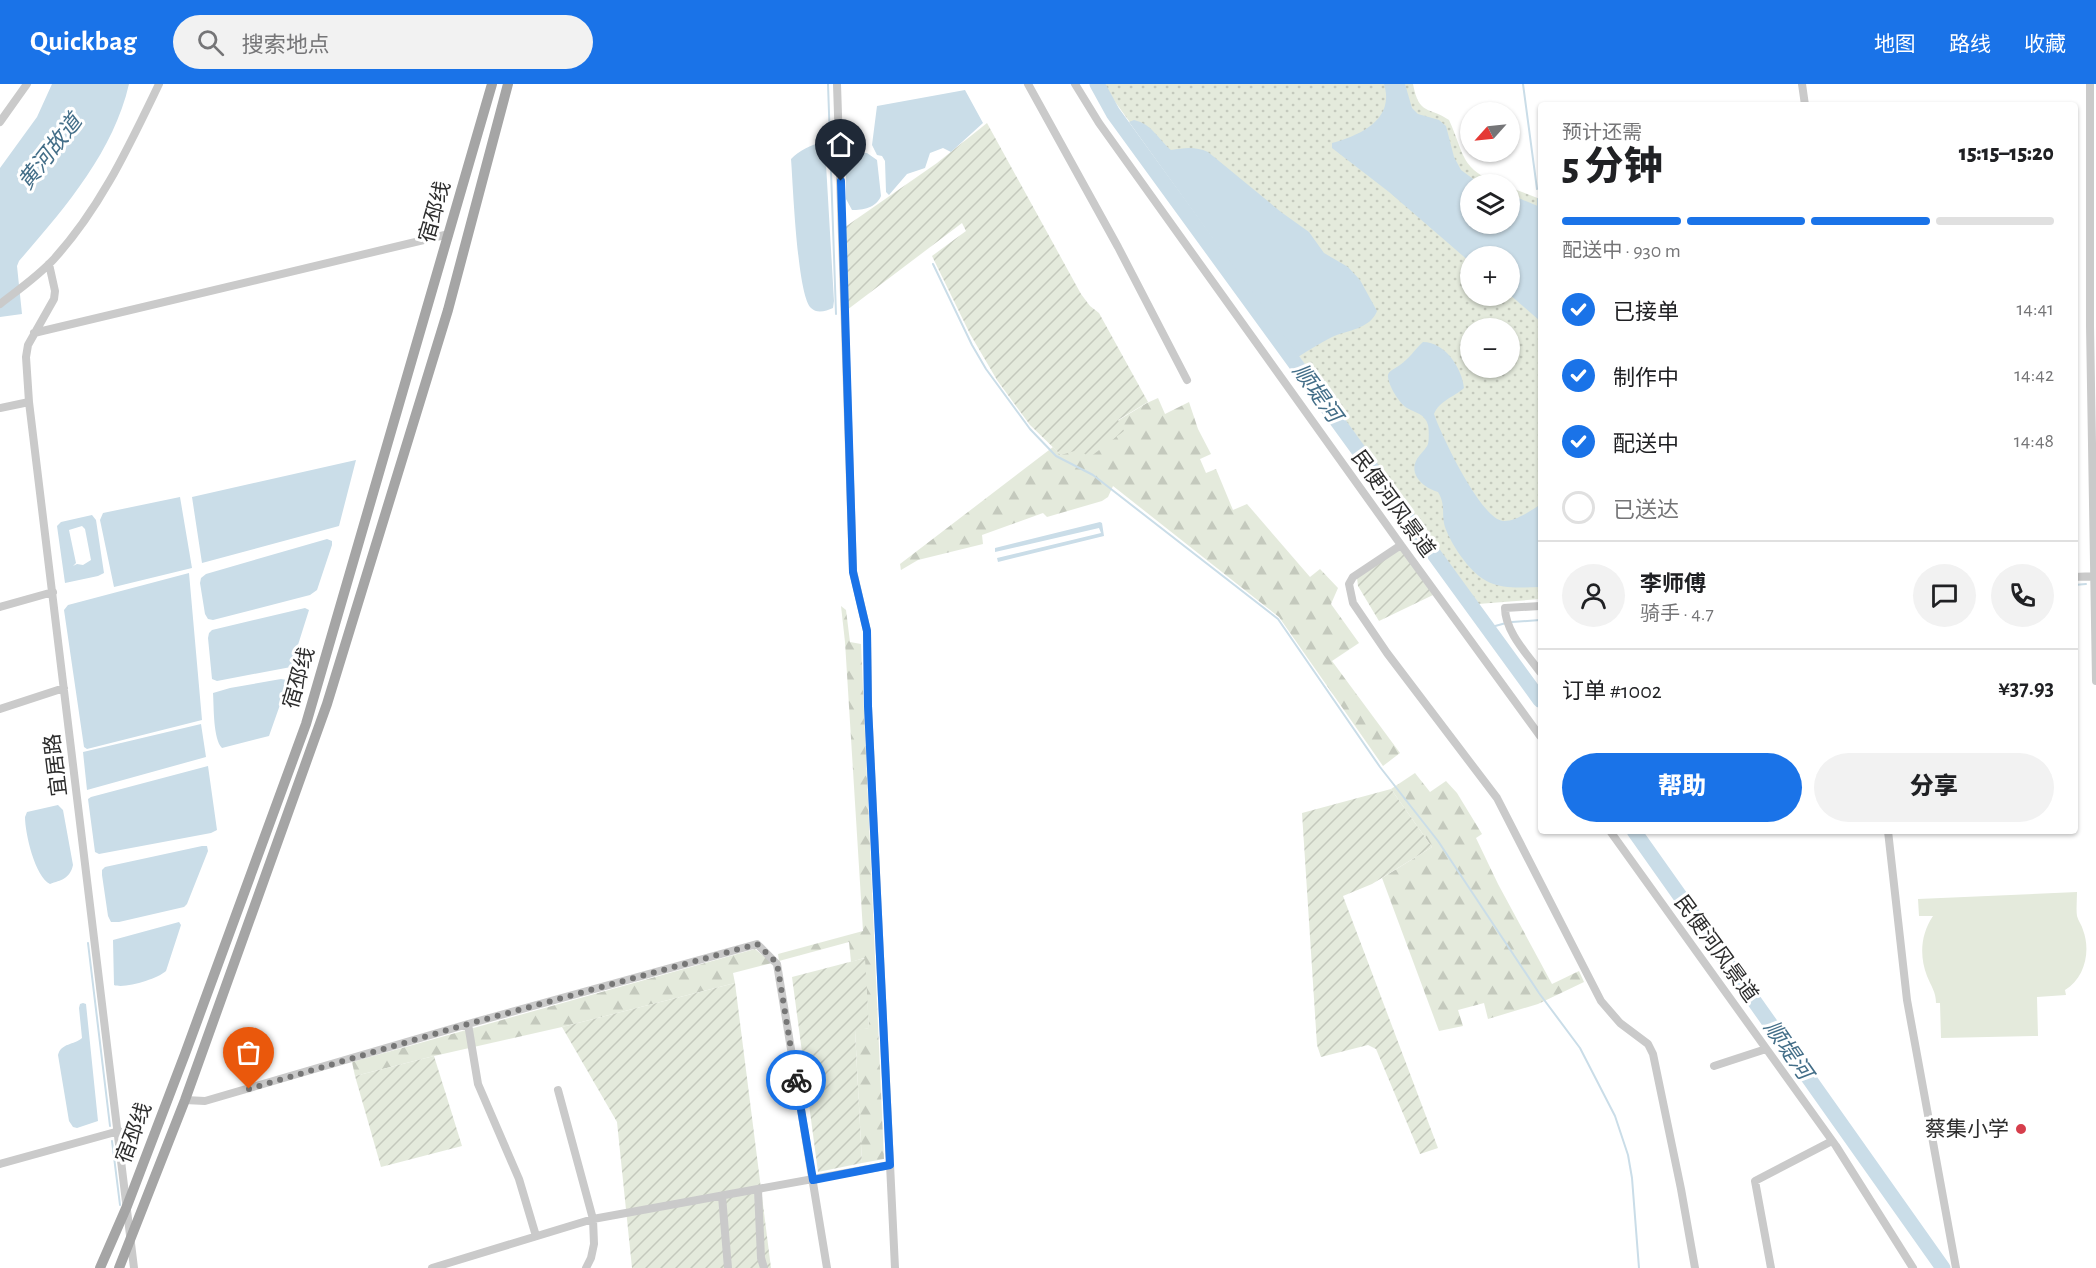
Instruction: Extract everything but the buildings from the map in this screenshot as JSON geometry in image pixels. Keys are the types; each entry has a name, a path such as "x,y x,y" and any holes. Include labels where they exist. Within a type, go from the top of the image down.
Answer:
{"main road":[{"name":"宿邳线","path":"100,1268 127,1206 306,724 492,84"},
{"name":"宿邳线","path":"119,1268 185,1100 327,704 448,310 508,84"}],"street":[{"path":"0,122 27,84"},
{"path":"0,304 49,264 91,211 112,181 159,84"},
{"path":"837,84 853,572 867,631 868,706 895,1268"},
{"path":"1029,84 1187,380"},
{"name":"民便河风景道","path":"1075,84 1099,123 1538,733"},
{"path":"1802,84 1805,102"},
{"path":"2090,84 2090,327 2096,681"},
{"path":"34,333 449,234"},
{"name":"宜居路","path":"49,264 55,291 54,299 28,345 26,357 29,402 134,1268"},
{"path":"0,408 29,402"},
{"path":"1401,545 1353,577 1349,584 1353,603 1365,623 1497,798 1601,1001 1620,1023 1648,1044 1653,1054 1695,1268"},
{"path":"2078,577 2095,576"},
{"path":"0,607 53,592"},
{"path":"1538,606 1505,608 1514,635 1538,669"},
{"path":"0,709 64,688"},
{"name":"民便河风景道","path":"1612,834 1832,1141 1913,1268"},
{"path":"1888,834 1907,1000 1956,1268"},
{"path":"185,1100 205,1101 468,1024 757,944 777,963 827,1268"},
{"path":"468,1024 478,1084 519,1179 536,1236"},
{"path":"1714,1066 1766,1048"},
{"path":"558,1090 593,1219 594,1244 586,1268"},
{"path":"0,1164 119,1131"},
{"path":"1771,1268 1755,1181 1832,1141"},
{"path":"432,1268 447,1266 593,1219 890,1165"},
{"path":"758,1190 761,1258 764,1268"},
{"path":"722,1196 728,1268"}],"green space":[{"path":"1104,84 1413,84 1415,94 1422,106 1449,120 1460,147 1460,162 1467,162 1480,174 1460,174 1460,234 1520,234 1520,191 1538,198 1538,599 1478,604"},
{"path":"987,123 1081,294 1099,313 1148,402 1118,420 1124,431 1090,457 1078,450 1061,455 1030,425 997,380 970,334 932,256 966,231 962,223 847,310 845,227 937,163"},
{"path":"1158,398 1165,414 1189,402 1198,429 1211,454 1200,459 1206,473 1216,469 1233,510 1247,504 1310,577 1320,569 1338,588 1331,604 1359,643 1332,661 1400,753 1383,766 1279,617 1113,486 1108,497 1102,501 1047,517 1043,513 982,535 983,544 918,560 901,570 900,564 1053,447 1061,455"},
{"path":"1401,549 1433,595 1379,621 1358,586 1357,578"},
{"path":"841,606 846,610 850,642 861,644 884,1159 862,1163 855,1030 869,1028 864,958 851,962 849,942 779,961 778,954 863,931"},
{"path":"1415,773 1430,792 1446,781 1457,793 1482,834 1476,838 1552,984 1579,971 1584,982 1538,1004 1488,1019 1484,1003 1458,1010 1463,1026 1439,1031 1382,878 1432,847 1391,789"},
{"path":"1391,789 1432,847 1372,884 1343,896 1438,1148 1420,1154 1376,1049 1368,1045 1321,1057 1317,1045 1302,813"},
{"path":"2077,892 2077,916 2086,947 2082,971 2072,985 2065,990 2066,995 2037,997 2038,1036 1941,1038 1940,1003 1936,1003 1924,968 1922,953 1926,930 1933,916 1919,916 1918,899"},
{"path":"755,949 772,963 733,973 735,983 355,1076 352,1062"},
{"path":"865,958 869,1028 855,1031 862,1163 818,1172 792,977"},
{"path":"735,983 771,1268 632,1268 617,1122 562,1027"},
{"path":"434,1056 462,1146 381,1167 355,1076"}],"water":[{"name":"黄河故道","path":"52,84 129,84 122,109 99,157 53,221 19,261 17,266 22,314 0,317 0,168 37,117"},
{"path":"1384,84 1405,84 1412,108 1418,114 1439,120 1446,126 1454,157 1461,170 1466,174 1460,174 1460,234 1520,234 1520,199 1538,206 1538,319 1520,304 1520,246 1460,246 1460,253 1389,192 1332,148 1332,143 1354,135 1373,124 1385,107"},
{"path":"965,90 983,123 951,152 943,148 930,153 925,168 907,174 889,195 886,192 885,161 882,156 877,155 872,145 877,106"},
{"path":"1134,120 1150,128 1171,150 1194,148 1208,152 1309,232 1324,253 1348,267 1360,280 1377,311 1374,317 1364,325 1332,337 1298,357 1129,122"},
{"path":"822,143 825,147 834,301 833,308 819,311 811,308 802,283 796,238 791,159 805,148"},
{"path":"867,153 877,160 881,196 873,206 852,210 846,199 846,155"},
{"path":"1423,342 1438,346 1456,365 1464,388 1443,402 1434,414 1463,475 1473,492 1494,517 1508,521 1538,506 1538,587 1506,587 1488,582 1471,569 1455,548 1445,527 1442,501 1438,492 1423,484 1416,475 1417,459 1428,444 1428,425 1422,416 1404,406 1390,386 1388,375"},
{"path":"356,460 339,526 202,563 192,497"},
{"path":"180,497 192,568 114,587 100,520 103,513"},
{"path":"92,515 96,520 104,573 65,583 57,526 61,522","holes":["82,526 85,529 91,560 83,565 73,566 76,563 69,530"]},
{"path":"1100,522 1104,536 998,562 997,558 1101,533 1099,528 995,552 995,548"},
{"path":"327,539 332,541 332,545 317,590 310,595 213,620 208,619 205,614 200,583 201,578 206,574"},
{"path":"189,573 202,720 87,749 84,747 64,610 68,605"},
{"path":"305,608 309,610 291,667 217,681 212,679 208,638 212,630"},
{"path":"281,679 287,680 287,685 269,736 222,748 215,730 213,693"},
{"path":"201,724 206,757 87,790 83,752"},
{"path":"208,766 217,830 99,854 95,852 88,799"},
{"path":"58,805 63,810 73,865 67,876 50,884 35,864 25,817 27,812"},
{"path":"207,846 208,851 184,907 111,922 108,916 102,875 105,867"},
{"path":"179,922 181,925 166,971 141,983 126,986 114,985 113,940"},
{"path":"83,1003 86,1004 98,1121 77,1128 73,1127 69,1121 58,1055 62,1048 82,1038 79,1008"}],"waterway":[{"path":"828,84 836,314"},
{"name":"顺堤河","path":"1097,84 1113,113 1538,697"},
{"path":"1523,84 1537,189"},
{"path":"1538,199 1538,206"},
{"path":"933,264 986,369 1030,429 1056,456 1093,475 1278,619 1380,767 1438,841 1539,993 1580,1048 1615,1116 1628,1155 1632,1178 1639,1268"},
{"path":"2078,585 2086,584"},
{"path":"1512,622 1538,620"},
{"path":"1488,628 1506,623"},
{"name":"顺堤河","path":"1636,834 1943,1268"},
{"path":"88,943 110,1126"},
{"path":"112,1141 120,1205"}],"way so far":[{"path":"249,1089 468,1024 757,944 777,963 796,1080"}],"place":[{"name":"蔡集小学","path":"2021,1129"}],"route":[{"path":"796,1080 813,1180 890,1165 868,706 867,631 853,572 841,181"}]}
